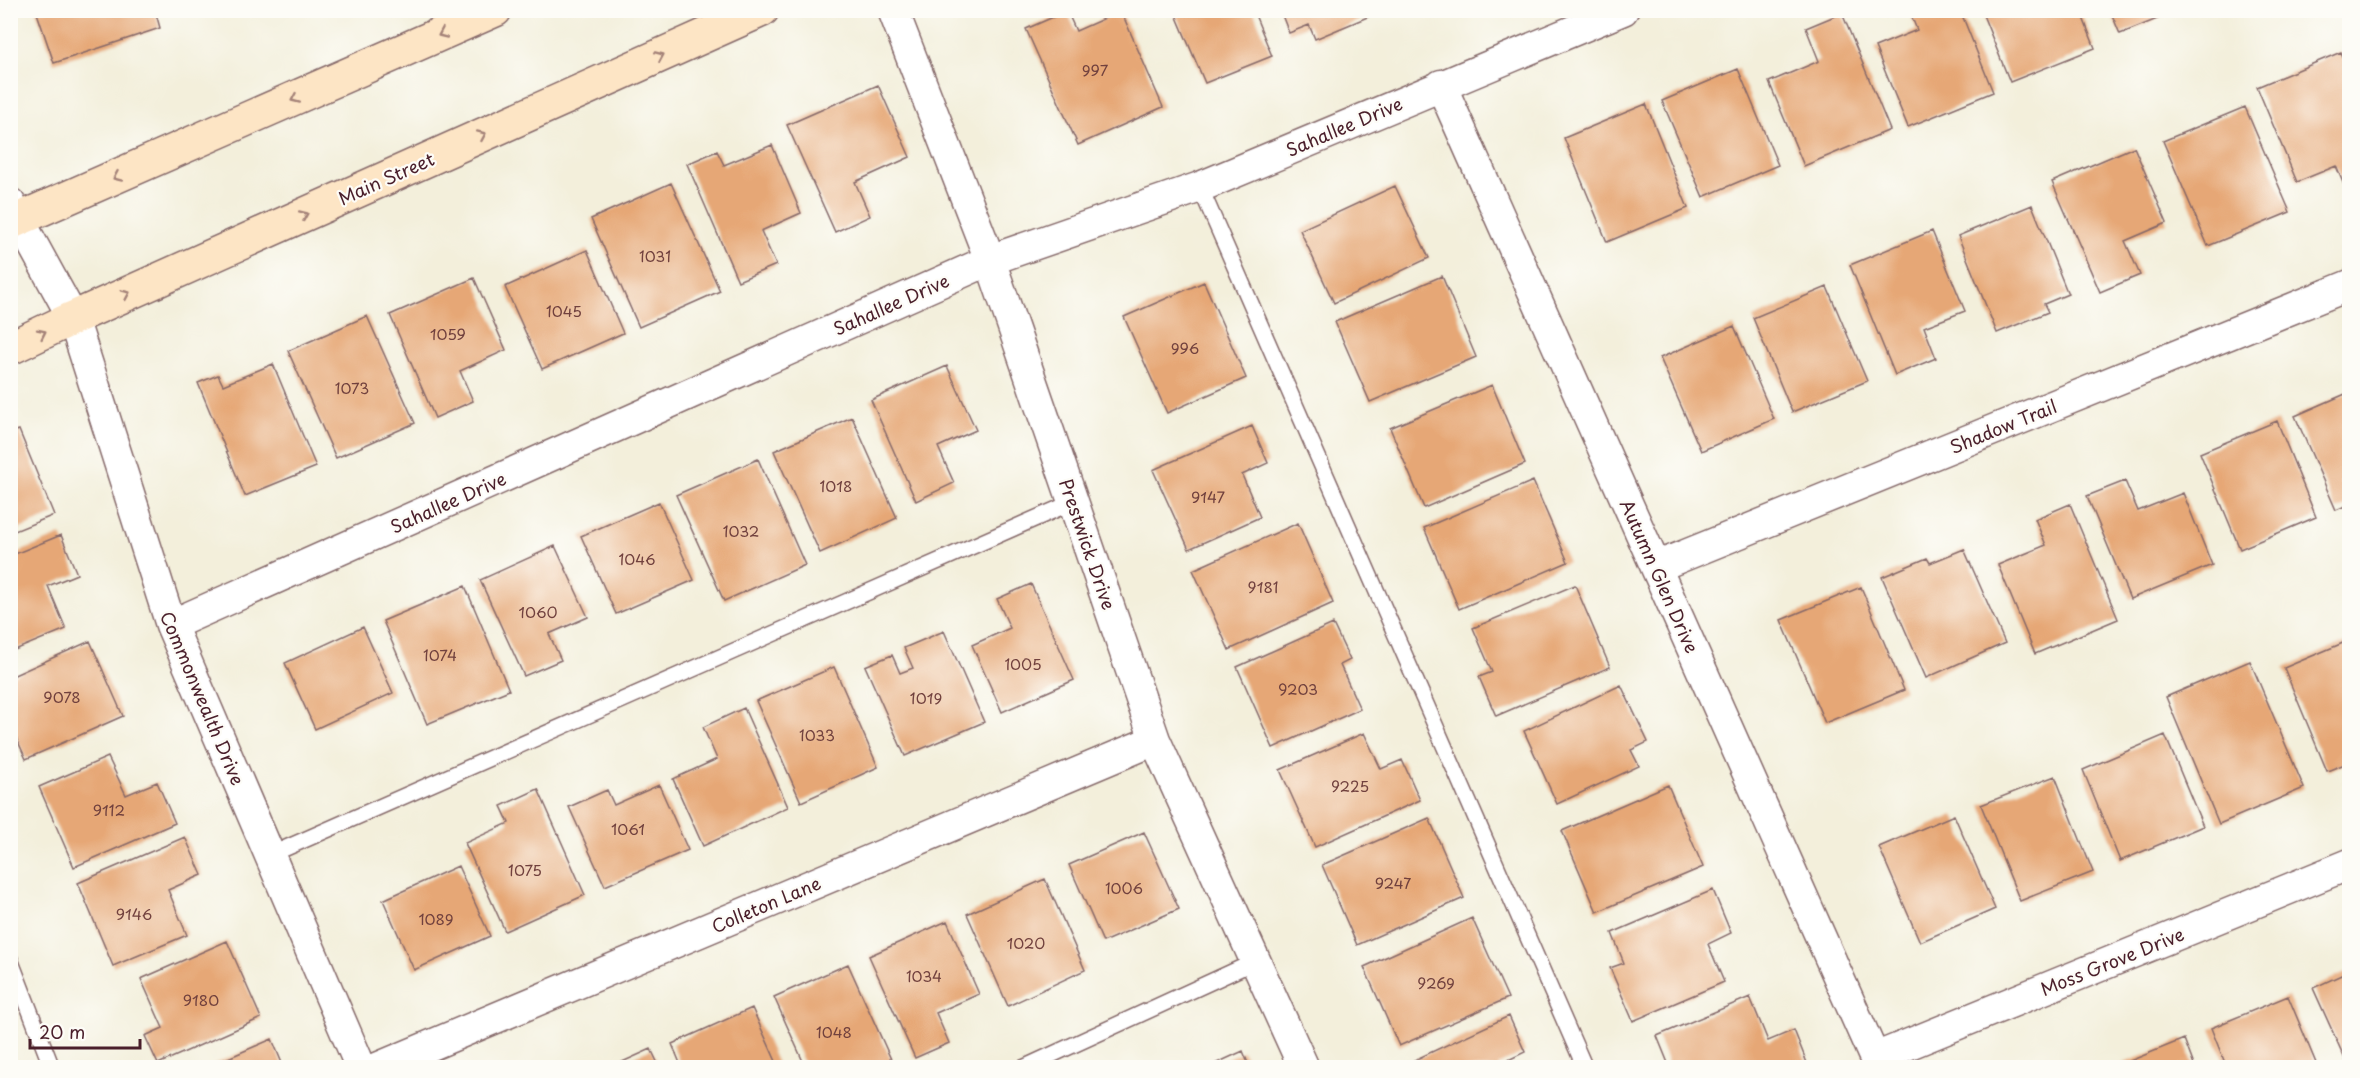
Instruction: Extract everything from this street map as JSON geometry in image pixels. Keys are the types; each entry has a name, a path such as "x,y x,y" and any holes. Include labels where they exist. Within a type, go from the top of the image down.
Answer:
{"main road":[{"path":"14,215 495,10"},
{"name":"Main Street","path":"10,348 72,318 762,10"}],"street":[{"name":"Prestwick Drive","path":"893,10 990,260 1155,740 1304,1068"},
{"name":"Sahallee Drive","path":"171,625 990,260 1200,187 1623,10"},
{"name":"Autumn Glen Drive","path":"1441,85 1877,1063"},
{"name":"Commonwealth Drive","path":"14,215 72,318 171,625 361,1068"},
{"name":"Shadow Trail","path":"1656,567 2349,285"},
{"name":"Colleton Lane","path":"377,1068 1155,740"},
{"name":"Moss Grove Drive","path":"1877,1063 2349,864"}],"lane":[{"path":"1200,187 1585,1068"},
{"path":"270,855 1073,502"},
{"path":"10,959 52,1068"},
{"path":"1023,1068 1256,961"}],"building":[{"path":"36,10 155,10 160,28 54,63"},
{"path":"1174,10 1253,10 1272,56 1205,83"},
{"path":"1280,10 1376,10 1377,13 1315,39 1309,25 1289,33"},
{"path":"1909,10 1960,10 1993,92 1908,127 1875,47 1917,30"},
{"path":"1981,10 2080,10 2095,48 2010,82"},
{"path":"2110,10 2177,10 2177,11 2120,34"},
{"path":"1067,11 1076,31 1121,11 1163,107 1078,145 1026,29"},
{"path":"1842,13 1890,130 1804,166 1769,82 1819,61 1806,28"},
{"path":"2341,52 2350,72 2349,197 2336,166 2297,182 2257,87"},
{"path":"1738,69 1778,165 1703,197 1662,101"},
{"path":"878,85 910,157 855,182 870,216 835,232 787,125"},
{"path":"1646,104 1688,208 1607,242 1564,138"},
{"path":"2245,107 2290,212 2208,246 2163,141"},
{"path":"772,145 801,213 761,231 776,265 738,281 687,164 717,151 724,165"},
{"path":"2134,147 2167,223 2125,241 2140,275 2100,292 2052,182"},
{"path":"671,183 720,291 639,327 591,219"},
{"path":"1395,186 1429,258 1334,303 1300,230"},
{"path":"2032,205 2068,294 2044,304 2048,312 1997,333 1958,236"},
{"path":"1932,231 1965,311 1924,327 1936,358 1895,375 1850,265"},
{"path":"587,250 623,333 542,369 505,287"},
{"path":"1442,276 1476,357 1370,402 1335,322"},
{"path":"474,278 506,350 460,371 473,401 435,418 390,315"},
{"path":"1204,282 1246,378 1167,413 1124,317"},
{"path":"1827,287 1867,381 1792,412 1753,318"},
{"path":"367,316 415,423 336,458 288,351"},
{"path":"1734,326 1774,419 1701,451 1660,358"},
{"path":"273,364 316,467 245,496 198,383 218,375 223,385"},
{"path":"947,366 976,430 938,447 954,483 916,501 871,400"},
{"path":"1492,385 1525,464 1424,508 1390,428"},
{"path":"2350,392 2350,504 2336,510 2295,416"},
{"path":"852,417 897,518 820,553 774,451"},
{"path":"2277,421 2316,517 2240,549 2200,453"},
{"path":"1252,426 1268,463 1242,475 1260,517 1189,549 1153,470"},
{"path":"19,430 54,515 10,533 10,433"},
{"path":"758,459 805,565 724,601 676,495"},
{"path":"1533,481 1568,562 1459,609 1424,528"},
{"path":"2125,481 2138,511 2183,493 2212,565 2130,599 2087,496"},
{"path":"659,502 694,580 616,614 581,536"},
{"path":"2070,504 2118,619 2035,654 1998,565 2046,545 2035,519"},
{"path":"1298,523 1333,603 1229,650 1193,570"},
{"path":"61,535 77,574 48,586 66,629 10,652 10,556"},
{"path":"555,546 588,617 549,634 561,660 524,676 480,580"},
{"path":"1964,549 2005,643 1926,678 1882,577 1927,558 1930,563"},
{"path":"1031,584 1074,680 1002,712 972,645 1010,628 997,599"},
{"path":"1575,585 1610,667 1496,716 1479,677 1492,672 1473,628"},
{"path":"465,586 509,690 427,724 383,621"},
{"path":"1861,587 1904,690 1825,723 1781,620"},
{"path":"1333,624 1350,660 1340,665 1360,709 1273,748 1237,667"},
{"path":"363,627 393,693 315,729 285,663"},
{"path":"944,631 984,722 905,756 865,666 892,655 900,673 913,668 904,648"},
{"path":"2350,640 2350,762 2327,771 2284,668"},
{"path":"90,641 123,716 26,759 10,724 10,677"},
{"path":"2250,661 2304,788 2219,824 2166,697"},
{"path":"834,667 878,767 801,802 756,701"},
{"path":"1621,685 1648,742 1631,750 1639,766 1557,804 1524,731"},
{"path":"744,708 788,807 703,846 673,779 717,759 703,727"},
{"path":"1364,733 1381,769 1402,760 1420,800 1315,847 1280,770"},
{"path":"2165,735 2203,826 2120,861 2083,770"},
{"path":"108,757 126,795 157,782 175,823 74,867 39,787"},
{"path":"2055,776 2093,872 2020,901 1981,805"},
{"path":"659,785 688,850 605,886 569,807 607,790 614,805"},
{"path":"1668,785 1703,867 1597,912 1562,831"},
{"path":"538,789 585,895 505,931 465,843 509,823 501,806"},
{"path":"1954,815 1995,909 1920,942 1879,847"},
{"path":"1429,818 1464,898 1357,945 1322,865"},
{"path":"1144,832 1179,909 1103,942 1069,865"},
{"path":"185,837 202,875 168,890 187,935 113,966 78,883"},
{"path":"458,866 490,936 414,970 383,900"},
{"path":"1045,879 1085,970 1008,1006 967,914"},
{"path":"1713,890 1731,933 1708,944 1724,982 1633,1021 1610,968 1624,963 1612,933"},
{"path":"1472,918 1508,998 1399,1046 1364,967"},
{"path":"947,921 979,994 936,1013 949,1043 915,1058 869,956"},
{"path":"227,941 261,1018 158,1064 145,1036 163,1028 141,979"},
{"path":"848,964 894,1066 891,1068 806,1068 774,997"},
{"path":"2350,971 2350,1068 2349,1068 2313,988"},
{"path":"2288,996 2318,1068 2227,1068 2211,1028"},
{"path":"1750,997 1768,1041 1794,1030 1809,1068 1670,1068 1657,1036"},
{"path":"752,1008 779,1068 682,1068 672,1044"},
{"path":"1509,1016 1525,1052 1498,1065 1499,1068 1415,1068 1412,1061"},
{"path":"272,1039 284,1068 205,1068"},
{"path":"2184,1039 2195,1068 2115,1068 2115,1067"},
{"path":"651,1049 660,1068 609,1068"},
{"path":"1243,1051 1250,1068 1206,1068"}]}
